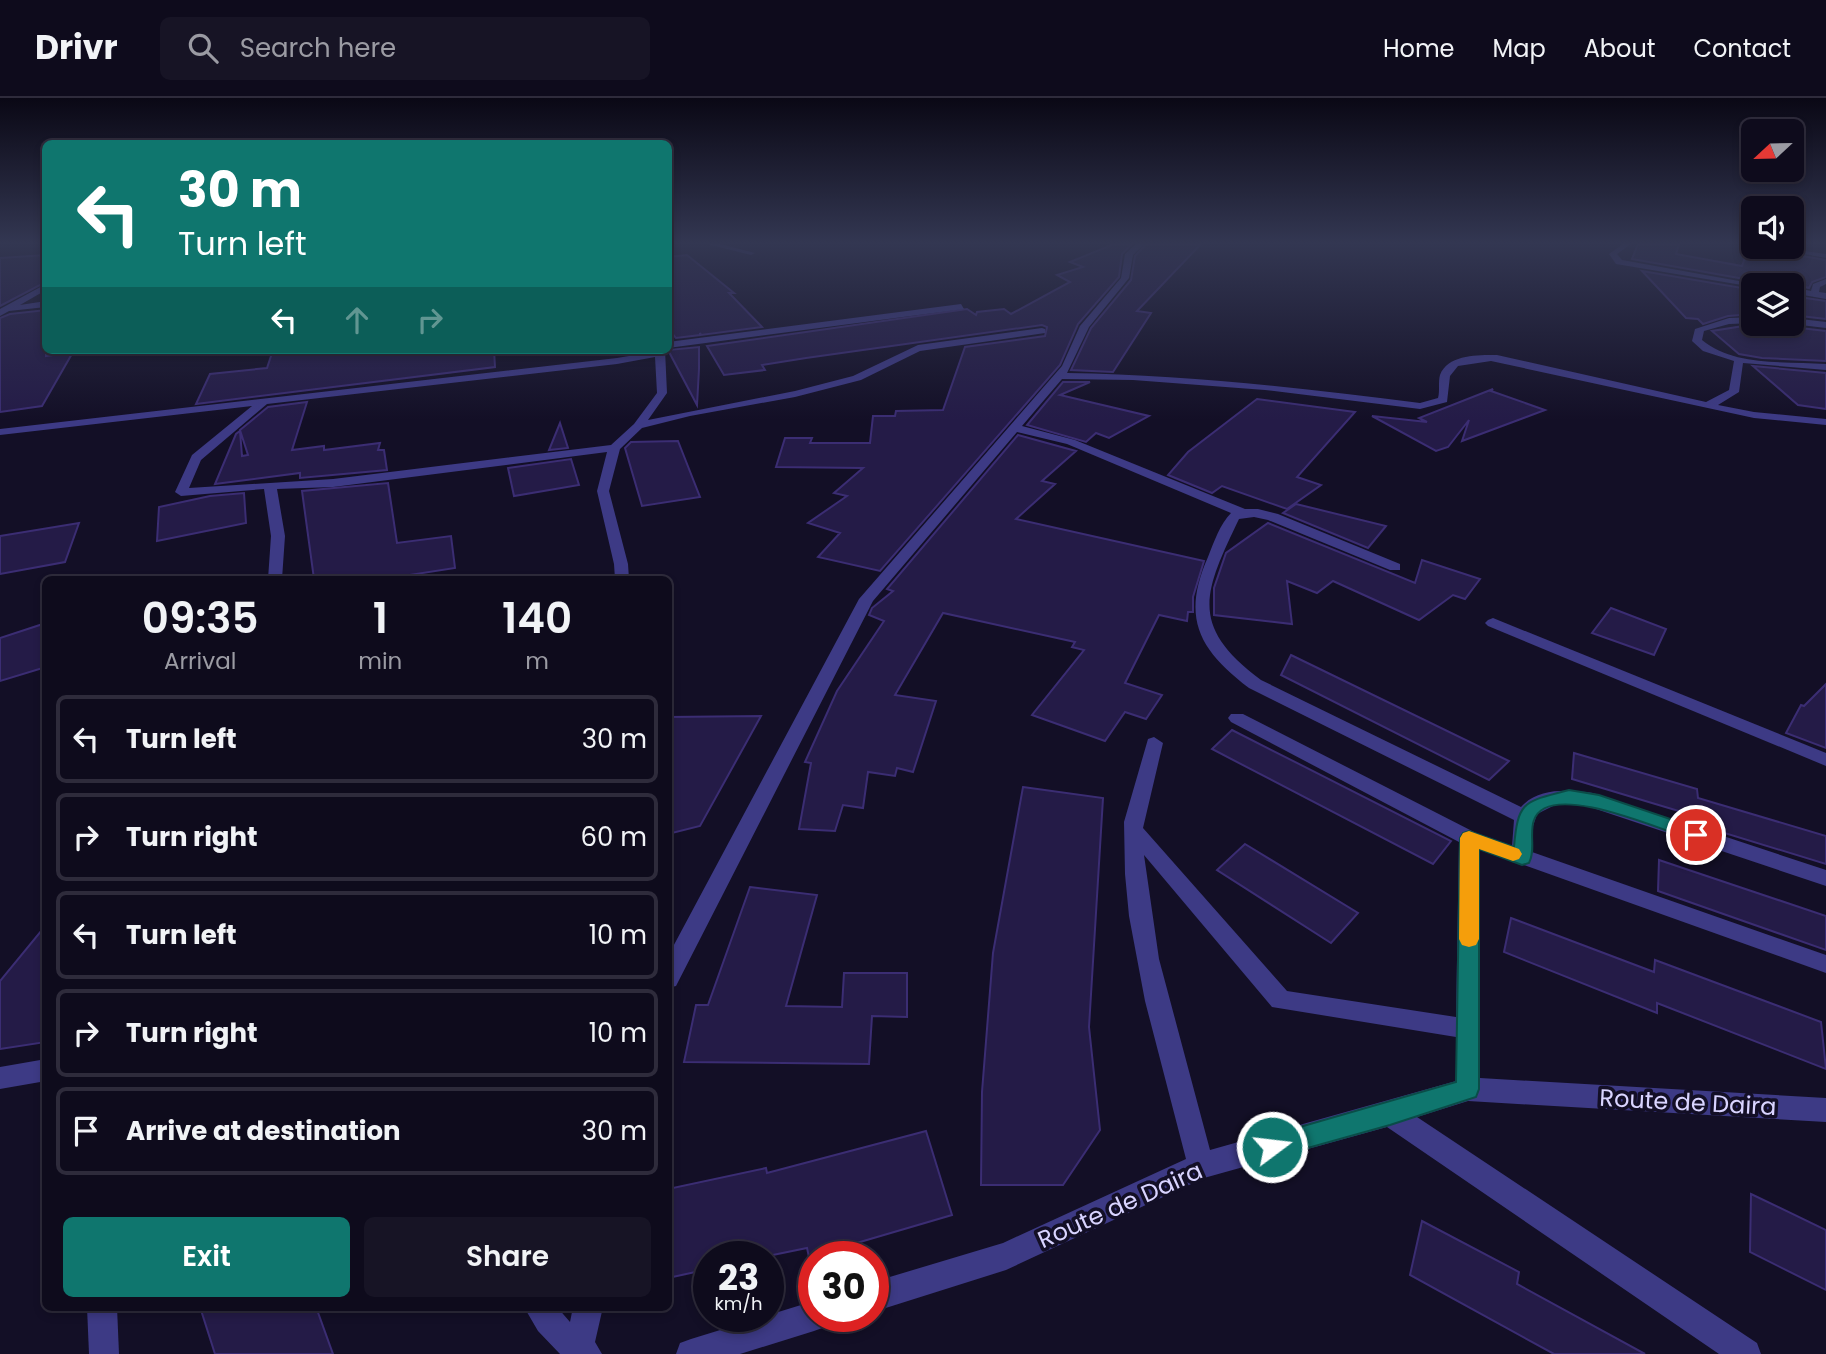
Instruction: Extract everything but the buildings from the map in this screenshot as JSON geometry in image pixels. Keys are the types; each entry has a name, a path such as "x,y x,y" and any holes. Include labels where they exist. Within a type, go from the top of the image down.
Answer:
{"street":[{"path":"672,971 866,599 1067,367 1085,326 1104,303"},
{"path":"4,311 42,305"},
{"path":"672,349 961,307"},
{"path":"1741,321 1711,324 1697,333 1697,341 1700,345 1739,359 1826,367"},
{"path":"1804,322 1826,325"},
{"path":"638,426 690,413 796,394 857,378 918,348 1042,331"},
{"path":"0,432 265,402 632,354"},
{"path":"622,576 603,491 614,448 638,426 662,393 663,354"},
{"path":"1059,376 1146,378 1265,387 1419,406 1443,400 1444,376 1453,365 1467,360 1497,358 1707,406 1754,415 1826,422"},
{"path":"1707,406 1734,392 1739,359"},
{"path":"265,402 196,457 181,492 333,483 614,448"},
{"path":"1015,428 1071,442 1242,513"},
{"path":"271,485 278,536 275,576"},
{"path":"1395,567 1273,517 1260,513 1242,513 1234,516 1209,565 1201,612 1206,636 1215,652 1231,668 1255,684 1525,817"},
{"path":"1493,623 1826,760"},
{"path":"1237,718 1469,838 1826,964"},
{"path":"1154,743 1133,829 1137,892 1144,944 1201,1166"},
{"path":"1522,858 1525,817 1536,805 1569,796 1593,800 1826,878"},
{"path":"1133,829 1280,1000 1469,1029"},
{"path":"1468,1089 1469,838"},
{"path":"0,1078 42,1071"},
{"name":"Route de Daira","path":"889,1292 1006,1256 1201,1166 1390,1114 1468,1089 1826,1110"},
{"path":"1390,1114 1746,1354"},
{"path":"102,1311 104,1354"},
{"path":"541,1311 580,1353"},
{"path":"580,1353 586,1311"},
{"path":"691,1354 798,1321"}],"slow traffic":[{"path":"1469,939 1469,838 1513,854"}],"route":[{"path":"1272,1147 1468,1089 1469,838 1522,858 1525,817 1536,805 1569,796 1593,800 1696,835"}]}
